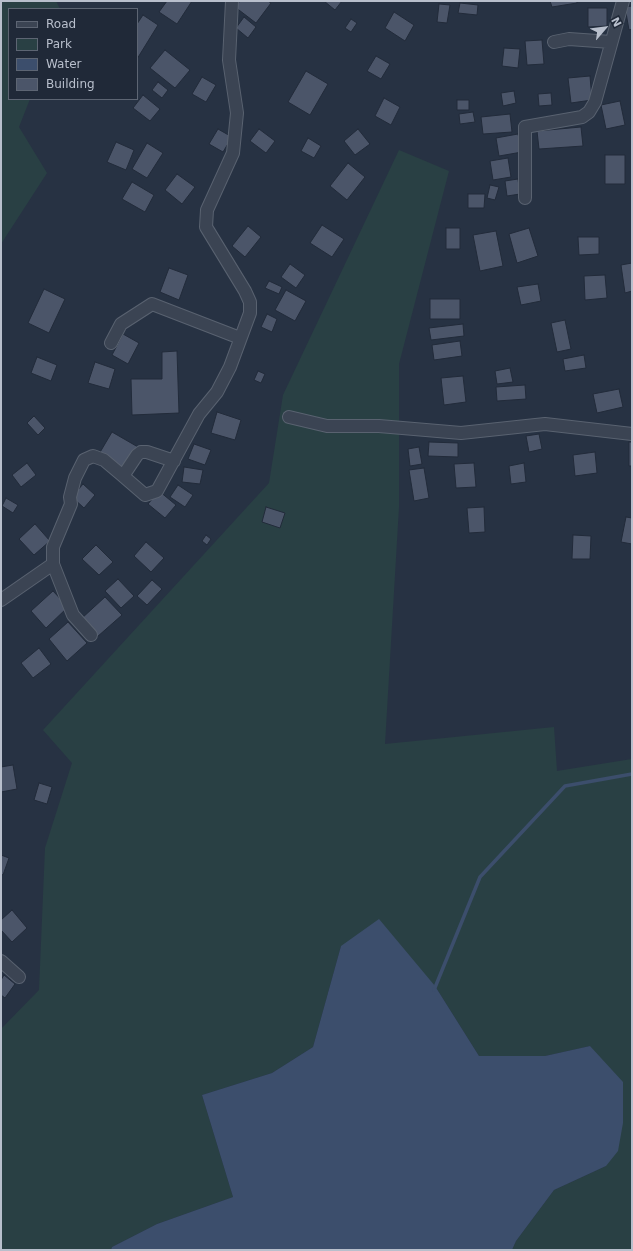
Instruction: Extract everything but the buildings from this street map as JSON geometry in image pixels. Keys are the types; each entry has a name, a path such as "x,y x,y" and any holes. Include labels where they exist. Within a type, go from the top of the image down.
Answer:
{"street":[{"path":"91,635 73,615 53,564 53,547 71,504 70,497 75,478 84,460 93,456 104,460 145,496 151,494 159,488 199,414 217,392 230,367 250,313 250,302 206,227 207,210 234,153 237,112 228,60 232,1"},
{"path":"525,198 525,127 582,117 589,112 595,102 623,1"},
{"path":"554,42 569,39 611,42"},
{"path":"110,343 121,324 152,304 240,338"},
{"path":"290,417 327,426 379,426 460,433 545,424 632,434"},
{"path":"123,476 137,455 141,452 147,452 174,461"},
{"path":"1,600 53,564"},
{"path":"1,961 19,977"}],"green space":[{"path":"1,1 56,1 60,8 8,8 8,100 30,100 19,127 47,173 1,244"},
{"path":"399,150 449,171 399,364 399,507 385,744 554,727 557,771 632,759 632,1250 512,1250 516,1241 554,1190 606,1166 590,1046 545,1056 479,1056 435,986 341,946 313,1047 272,1073 202,1095 233,1197 157,1224 112,1247 111,1250 1,1250 1,1029 39,990 45,848 72,763 43,730 269,483 283,395"}],"water":[{"path":"379,919 435,986 479,1056 545,1056 590,1046 623,1082 623,1123 618,1151 606,1166 554,1190 516,1241 512,1250 111,1250 112,1247 157,1224 233,1197 202,1095 272,1073 313,1047 341,946"}],"waterway":[{"path":"434,990 480,877 565,786 632,774"}]}
